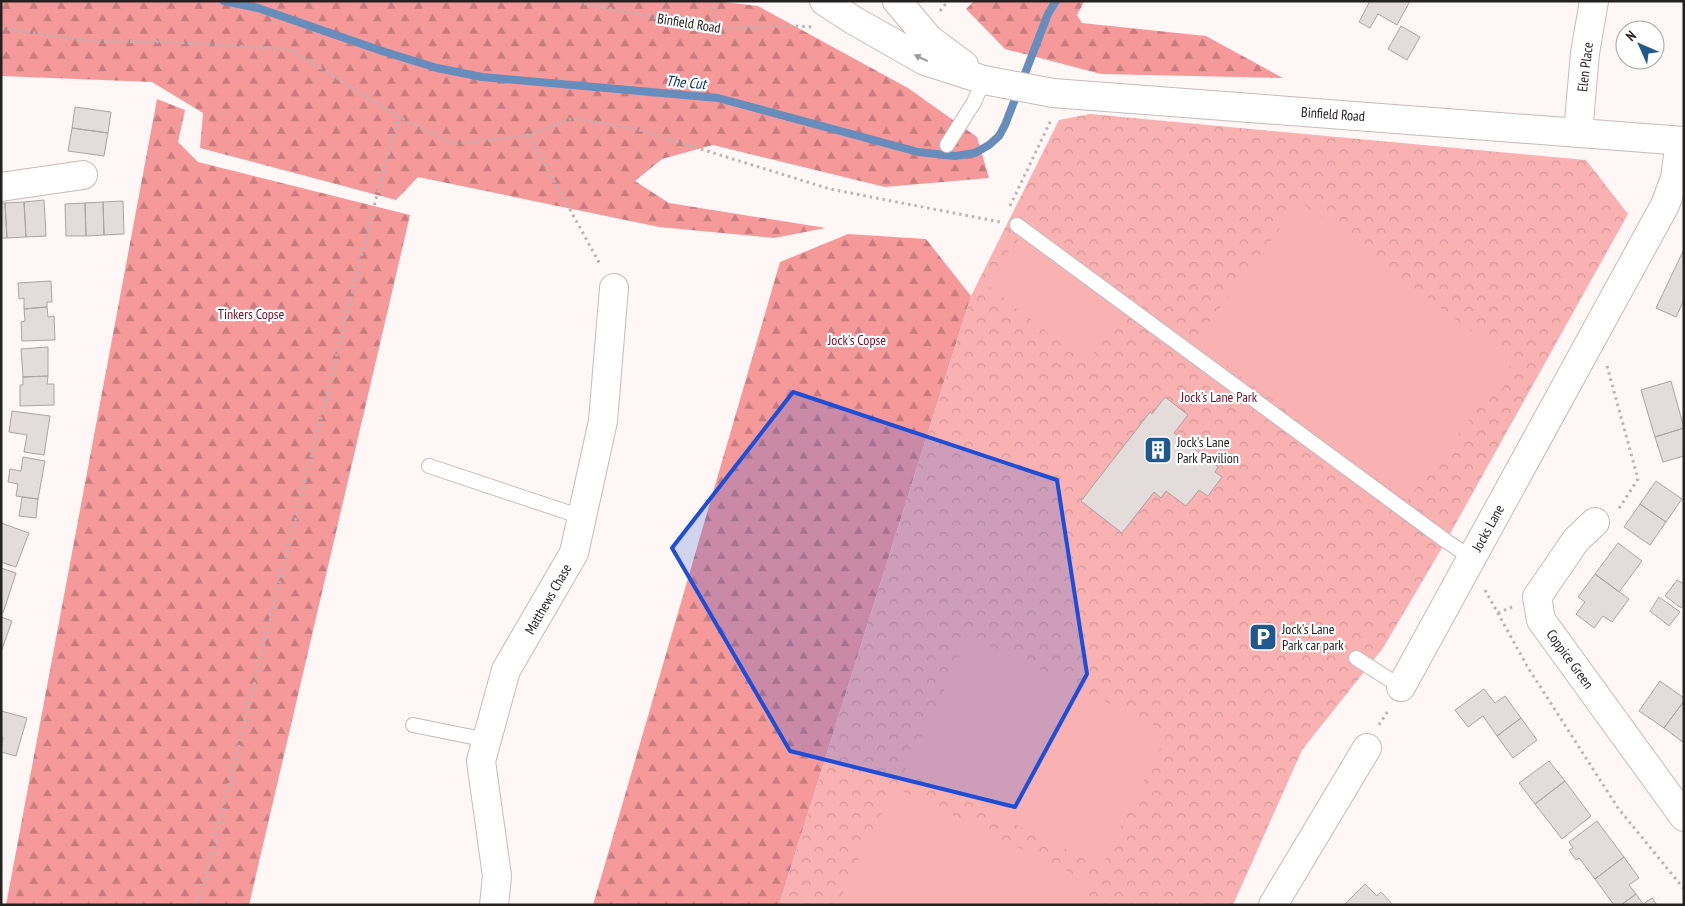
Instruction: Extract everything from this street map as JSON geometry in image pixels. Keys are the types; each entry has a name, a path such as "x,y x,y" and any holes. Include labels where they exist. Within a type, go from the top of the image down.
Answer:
{"street":[{"name":"Binfield Road","path":"824,1 853,20 925,61 984,80 1057,94 1319,106 1578,133 1682,141"},
{"name":"Binfield Road","path":"896,1 929,40 984,80"},
{"name":"Elen Place","path":"1578,133 1585,53 1594,1"},
{"name":"Jocks Lane","path":"1401,687 1669,198 1682,141"},
{"path":"1,187 83,175"},
{"name":"Matthews Chase","path":"494,905 497,876 481,761 506,670 574,553 603,422 614,288"},
{"name":"Coppice Green","path":"1595,522 1576,540 1537,597 1541,620 1684,817"},
{"path":"1273,905 1367,748"}],"lane":[{"path":"947,145 974,102 984,80"},
{"path":"1017,225 1446,541 1469,564"},
{"path":"429,466 582,518"},
{"path":"1356,658 1401,687"},
{"path":"413,725 487,740"}],"path":[{"name":"Binfield Road","path":"572,1 714,29 792,26 812,27 820,30"},
{"path":"714,29 715,1"},
{"path":"1,28 90,41 168,42 290,49 399,117 455,144 529,135 573,118 636,130 830,189 1017,225"},
{"path":"1017,225 1009,205 1053,116 1057,94"},
{"path":"199,905 374,206 399,117"},
{"path":"529,135 614,288"},
{"path":"1584,352 1607,367 1638,479 1614,517 1595,522"},
{"path":"1469,564 1526,666 1618,808 1684,889"},
{"path":"1367,748 1401,687"}],"highlighted area":[{"path":"793,392 1057,480 1087,674 1015,807 790,751 672,548"}],"green space":[{"path":"1,1 716,1 758,6 908,88 977,137 989,178 885,187 713,145 662,159 635,181 669,203 826,228 774,238 659,227 418,177 396,200 200,148 203,113 152,82 1,76"},
{"path":"974,1 1089,1 1084,2 1077,15 1082,23 1206,36 1283,78 1101,74 1005,49 966,9"},
{"name":"Tinkers Copse","path":"157,99 185,110 178,142 198,162 410,215 249,905 6,905"},
{"name":"Jock's Lane Park","path":"1090,114 1586,160 1628,214 1446,541 1383,648 1302,750 1233,905 779,905 971,296 1059,120"},
{"path":"1300,202 1513,362 1407,501 1195,341"},
{"path":"1024,232 1126,313 1086,363 985,283"},
{"name":"Jock's Copse","path":"848,234 926,239 971,296 779,905 593,905 780,262"},
{"path":"970,636 1168,732 1102,866 905,771"},
{"path":"894,787 1092,883 1081,905 837,905"}],"building":[{"path":"1370,1 1410,1 1397,25 1378,14 1370,28 1359,22"},
{"path":"1401,26 1420,37 1407,60 1388,49"},
{"path":"75,107 111,112 108,133 72,128"},
{"path":"72,128 108,133 104,156 68,151"},
{"path":"44,200 46,236 26,237 24,202"},
{"path":"123,201 124,234 104,235 103,202"},
{"path":"24,202 26,237 7,238 5,203"},
{"path":"103,202 104,235 86,236 85,203"},
{"path":"1,203 5,203 7,238 1,238"},
{"path":"85,203 86,236 66,236 65,204"},
{"path":"1684,249 1684,300 1676,317 1656,308"},
{"path":"51,281 52,302 47,302 47,307 24,309 24,298 19,299 18,283"},
{"path":"47,307 48,317 54,316 55,340 22,341 21,322 25,321 24,309"},
{"path":"48,347 48,376 23,377 21,349"},
{"path":"48,376 47,384 54,384 54,405 20,406 20,385 23,385 23,377"},
{"path":"1671,381 1684,428 1655,437 1641,390"},
{"name":"Jock's Lane Park Pavilion","path":"1165,397 1188,415 1174,433 1218,467 1215,472 1222,477 1208,496 1199,490 1186,506 1166,491 1161,498 1154,492 1122,533 1081,501 1150,412 1152,414"},
{"path":"12,411 50,416 44,455 24,452 27,435 9,432"},
{"path":"1684,428 1684,456 1663,462 1655,437"},
{"path":"23,457 45,461 38,499 16,496 18,484 8,482 10,469 21,471"},
{"path":"1656,481 1682,499 1666,522 1640,504"},
{"path":"22,497 38,499 36,518 19,516"},
{"path":"1640,504 1666,522 1650,545 1624,527"},
{"path":"1,523 29,533 16,567 1,562"},
{"path":"1618,543 1642,561 1619,592 1595,574"},
{"path":"1,568 16,573 3,613 1,613"},
{"path":"1595,574 1629,599 1612,622 1603,616 1594,628 1576,614 1585,602 1578,597"},
{"path":"1677,580 1684,584 1684,604 1681,608 1665,596"},
{"path":"1659,597 1680,612 1669,626 1650,611"},
{"path":"1,617 12,621 1,652"},
{"path":"1660,681 1684,698 1684,701 1664,728 1639,711"},
{"path":"1484,689 1495,703 1505,696 1521,718 1497,736 1483,716 1468,727 1455,710"},
{"path":"1684,701 1684,743 1664,728"},
{"path":"1,711 27,718 16,756 1,752 3,737 1,737"},
{"path":"1521,718 1537,740 1513,758 1497,736"},
{"path":"1549,761 1565,781 1535,804 1519,783"},
{"path":"1565,781 1591,816 1562,839 1535,804"},
{"path":"1597,821 1624,857 1595,879 1579,858 1576,860 1569,850 1573,848 1569,842"},
{"path":"1624,857 1639,878 1629,885 1636,894 1621,905 1614,905 1595,879"},
{"path":"1365,884 1377,896 1381,892 1393,905 1346,905"},
{"path":"1636,894 1643,904 1652,898 1657,905 1621,905"}],"waterway":[{"name":"The Cut","path":"224,1 258,8 437,68 482,77 718,98 918,152 955,156 975,153 989,145 999,136 1048,14 1056,1"}],"place":[{"name":"Jock's Lane Park Pavilion","path":"1158,450"},
{"name":"Jock's Lane Park car park","path":"1263,637"}]}
